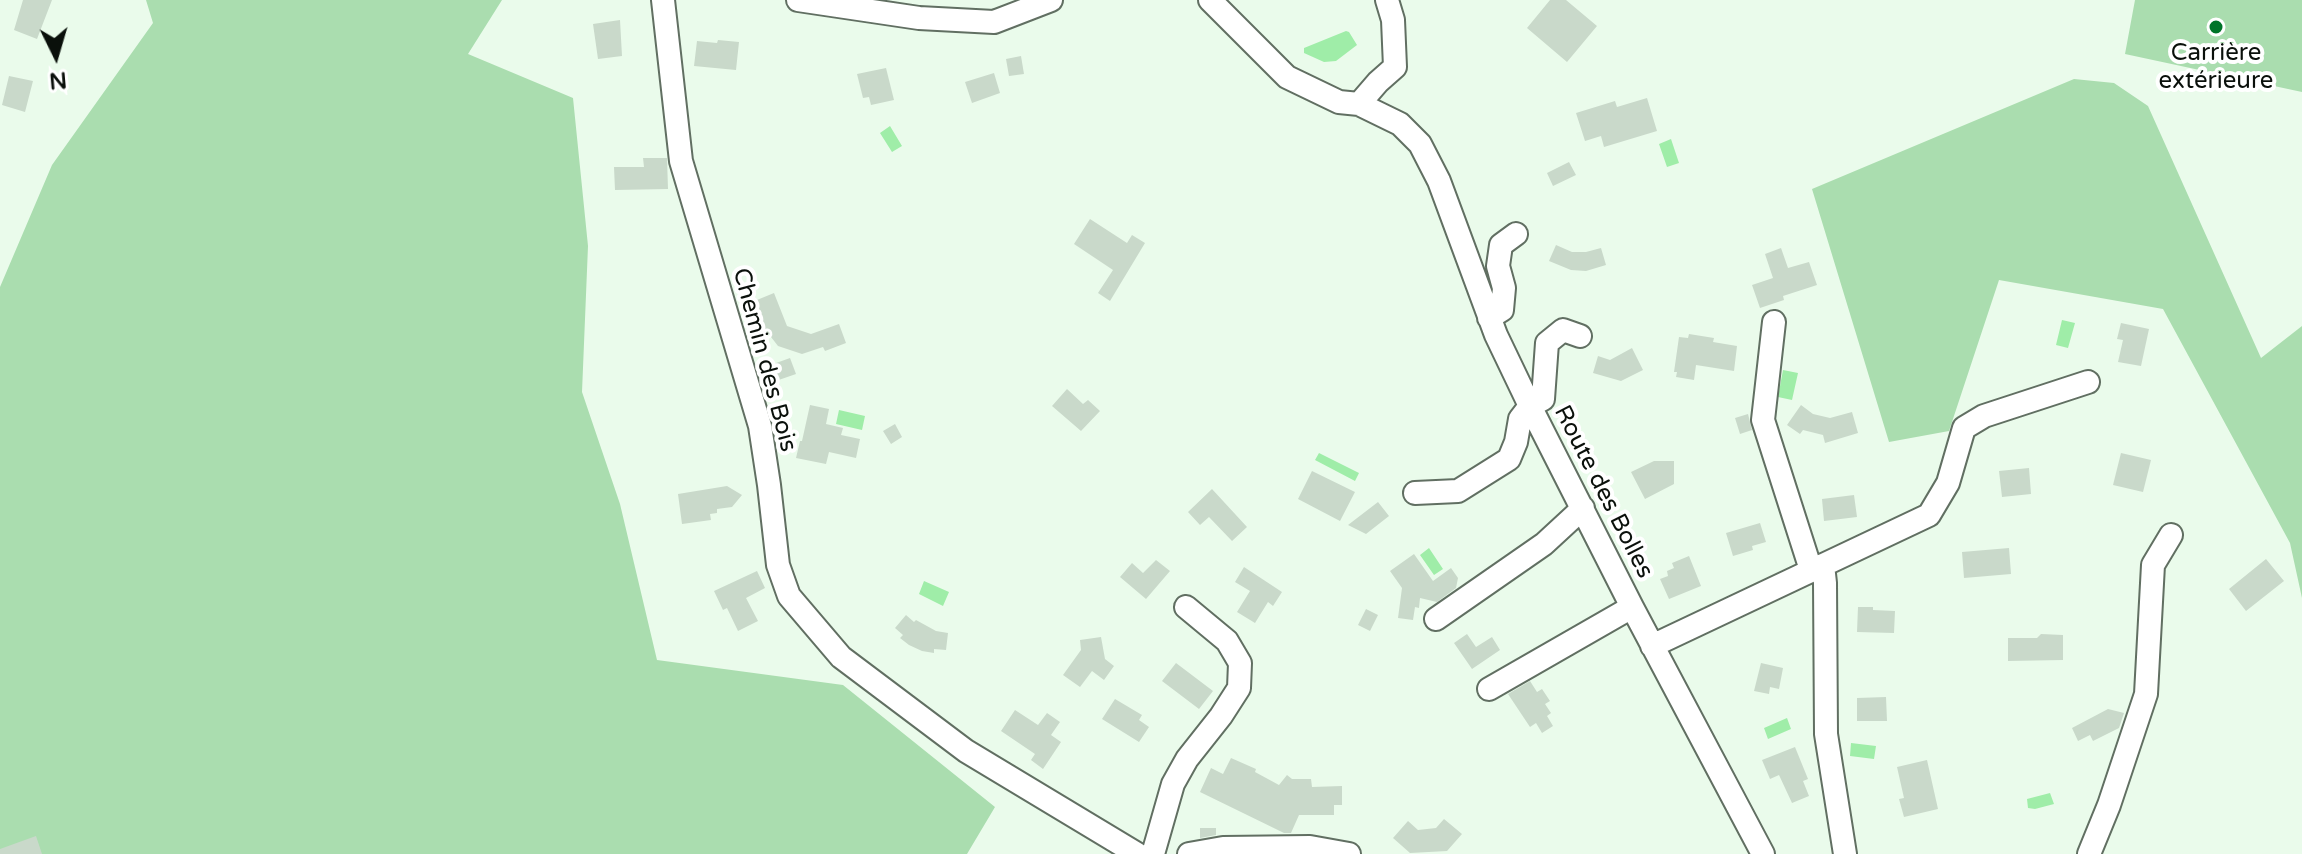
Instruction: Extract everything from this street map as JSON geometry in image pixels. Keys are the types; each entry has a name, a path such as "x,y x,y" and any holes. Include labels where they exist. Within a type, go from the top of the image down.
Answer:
{"street":[{"name":"Chemin des Bois","path":"663,0 681,161 760,426 778,565 789,596 841,657 966,751 1137,854"},
{"path":"798,0 919,18 994,22 1051,0"},
{"path":"1210,0 1287,77 1339,102 1359,104 1395,67 1393,20 1387,0"},
{"name":"Route des Bolles","path":"1359,104 1400,124 1420,144 1439,181 1489,318 1530,406 1652,646 1763,854"},
{"path":"1489,318 1502,310 1504,288 1498,266 1501,245 1516,234"},
{"path":"1774,322 1763,420 1825,583 1826,734 1845,854"},
{"path":"1415,493 1458,491 1509,459 1520,419 1530,406 1543,399 1547,343 1563,330 1580,336"},
{"path":"1652,646 1929,515 1948,483 1964,428 1984,416 2088,382"},
{"path":"1436,619 1544,544 1583,508"},
{"path":"2089,854 2146,694 2153,565 2171,535"},
{"path":"1153,854 1173,784 1187,759 1239,688 1240,663 1227,641 1186,607"},
{"path":"1489,689 1632,607"},
{"path":"1189,854 1223,848 1310,847 1349,854"}],"shaded area":[{"path":"146,0 502,0 468,54 573,98 588,246 582,392 620,504 657,660 843,685 995,807 967,854 0,854 0,287 52,165 153,23"},
{"name":"Carrière extérieure","path":"2135,0 2302,0 2302,92 2125,54"},
{"path":"1346,31 1357,45 1336,61 1324,62 1304,53 1304,48"},
{"path":"2074,79 2114,83 2148,106 2261,358 2302,326 2302,598 2290,543 2163,309 1999,280 1949,431 1889,442 1812,189"},
{"path":"890,126 902,146 892,152 880,133"},
{"path":"1671,139 1679,163 1667,167 1659,144"},
{"path":"2062,320 2075,323 2068,348 2056,345"},
{"path":"1783,370 1798,373 1792,400 1778,397"},
{"path":"839,410 865,416 862,430 836,424"},
{"path":"1319,453 1359,473 1355,481 1315,460"},
{"path":"1429,548 1443,569 1434,575 1420,555"},
{"path":"924,581 949,592 943,606 919,594"},
{"path":"1787,718 1791,729 1768,739 1764,728"},
{"path":"1851,743 1876,746 1874,759 1850,756"},
{"path":"2050,793 2054,804 2028,808 2027,799"}],"building":[{"path":"23,0 52,0 37,39 14,30"},
{"path":"1550,0 1566,0 1597,26 1567,62 1527,28"},
{"path":"620,20 622,56 598,59 593,24"},
{"path":"718,40 739,42 736,70 694,66 697,41 717,43"},
{"path":"1021,56 1024,74 1009,76 1006,59"},
{"path":"886,68 894,100 871,105 869,97 863,98 857,74"},
{"path":"994,73 1000,93 972,103 965,82"},
{"path":"9,76 33,81 25,112 2,105"},
{"path":"1647,98 1657,131 1604,147 1601,136 1585,141 1576,113 1615,101 1617,107"},
{"path":"643,158 667,158 668,189 615,190 614,167 644,167"},
{"path":"1569,162 1576,175 1553,186 1547,173"},
{"path":"1090,219 1127,243 1132,235 1145,243 1110,301 1098,293 1113,270 1074,244"},
{"path":"1556,245 1572,252 1601,248 1606,265 1586,271 1571,270 1549,261"},
{"path":"1781,248 1788,268 1809,262 1817,285 1783,296 1784,300 1760,308 1752,285 1773,278 1765,254"},
{"path":"774,293 787,326 811,334 839,324 846,343 825,351 823,347 802,354 778,346 761,324 752,302"},
{"path":"2121,323 2149,329 2141,366 2118,362 2123,340 2117,339"},
{"path":"1689,334 1737,346 1734,371 1696,365 1694,380 1676,377 1679,337 1688,338"},
{"path":"1632,348 1643,370 1621,381 1593,373 1598,356 1610,360"},
{"path":"790,358 796,374 770,383 765,367"},
{"path":"1067,389 1083,404 1088,400 1100,411 1081,431 1052,406"},
{"path":"810,405 829,409 826,424 843,428 841,435 860,439 856,458 829,452 826,464 796,458"},
{"path":"1801,405 1813,414 1830,418 1852,412 1858,433 1825,443 1823,435 1803,430 1800,434 1787,425"},
{"path":"1748,414 1752,430 1740,434 1735,418"},
{"path":"895,424 902,437 891,444 883,431"},
{"path":"2121,453 2151,460 2143,492 2113,485"},
{"path":"1654,461 1674,461 1674,484 1645,499 1631,472"},
{"path":"2029,468 2031,494 2002,497 1999,471"},
{"path":"1312,471 1355,492 1340,521 1298,499"},
{"path":"727,486 742,495 732,507 717,509 717,513 710,514 711,520 682,524 678,494"},
{"path":"1212,489 1247,527 1232,541 1209,517 1200,525 1188,512"},
{"path":"1854,495 1857,517 1824,521 1822,499"},
{"path":"1378,502 1389,516 1366,534 1348,525"},
{"path":"1760,523 1766,542 1733,556 1726,533"},
{"path":"2009,548 2011,574 1964,578 1962,552"},
{"path":"1414,554 1433,581 1451,568 1458,578 1456,588 1437,602 1420,598 1413,620 1398,618 1402,588 1390,571"},
{"path":"1689,556 1701,586 1669,599 1660,579 1668,576 1667,571 1674,568 1672,563"},
{"path":"2266,559 2284,581 2246,611 2229,589"},
{"path":"1156,560 1170,571 1146,599 1120,577 1132,563 1143,573"},
{"path":"1244,567 1282,592 1273,606 1268,602 1255,623 1237,612 1250,591 1235,582"},
{"path":"757,571 765,588 746,598 758,621 738,631 727,608 723,610 714,591"},
{"path":"1858,607 1895,611 1894,633 1857,632"},
{"path":"1366,609 1378,615 1370,631 1358,625"},
{"path":"906,615 914,622 916,620 936,631 948,633 946,650 934,649 934,653 922,651 900,638 903,635 895,628"},
{"path":"1467,634 1476,647 1492,637 1500,650 1472,669 1454,643"},
{"path":"2041,634 2063,635 2063,660 2008,661 2008,638 2037,638"},
{"path":"1101,637 1105,659 1114,666 1104,680 1092,671 1080,687 1063,675 1081,650 1080,640"},
{"path":"1176,663 1213,691 1199,709 1162,681"},
{"path":"1761,663 1783,668 1779,689 1770,687 1769,694 1754,691"},
{"path":"1530,681 1537,692 1542,689 1550,701 1545,704 1551,713 1547,716 1553,726 1542,733 1536,723 1530,727 1508,694"},
{"path":"1886,697 1887,721 1857,721 1857,698"},
{"path":"1115,699 1142,715 1139,720 1149,727 1139,742 1102,719"},
{"path":"2108,709 2124,713 2119,728 2093,741 2090,735 2078,741 2072,728"},
{"path":"1015,710 1038,725 1047,713 1060,722 1051,735 1061,742 1043,769 1031,760 1035,754 1001,731"},
{"path":"1795,747 1808,779 1803,781 1809,796 1792,803 1779,775 1770,779 1762,760"},
{"path":"1231,758 1256,769 1255,772 1279,785 1287,775 1292,779 1311,779 1312,787 1342,786 1342,805 1334,805 1334,815 1299,815 1291,833 1284,833 1200,792 1211,768 1223,774"},
{"path":"1927,760 1938,809 1904,817 1899,799 1904,798 1897,767"},
{"path":"1444,819 1462,834 1447,851 1410,853 1393,838 1408,821 1418,830 1436,828"},
{"path":"1200,828 1216,828 1216,835 1200,838"},
{"path":"36,836 42,854 0,854 0,849"}],"place":[{"name":"Carrière extérieure","path":"2216,27"}]}
